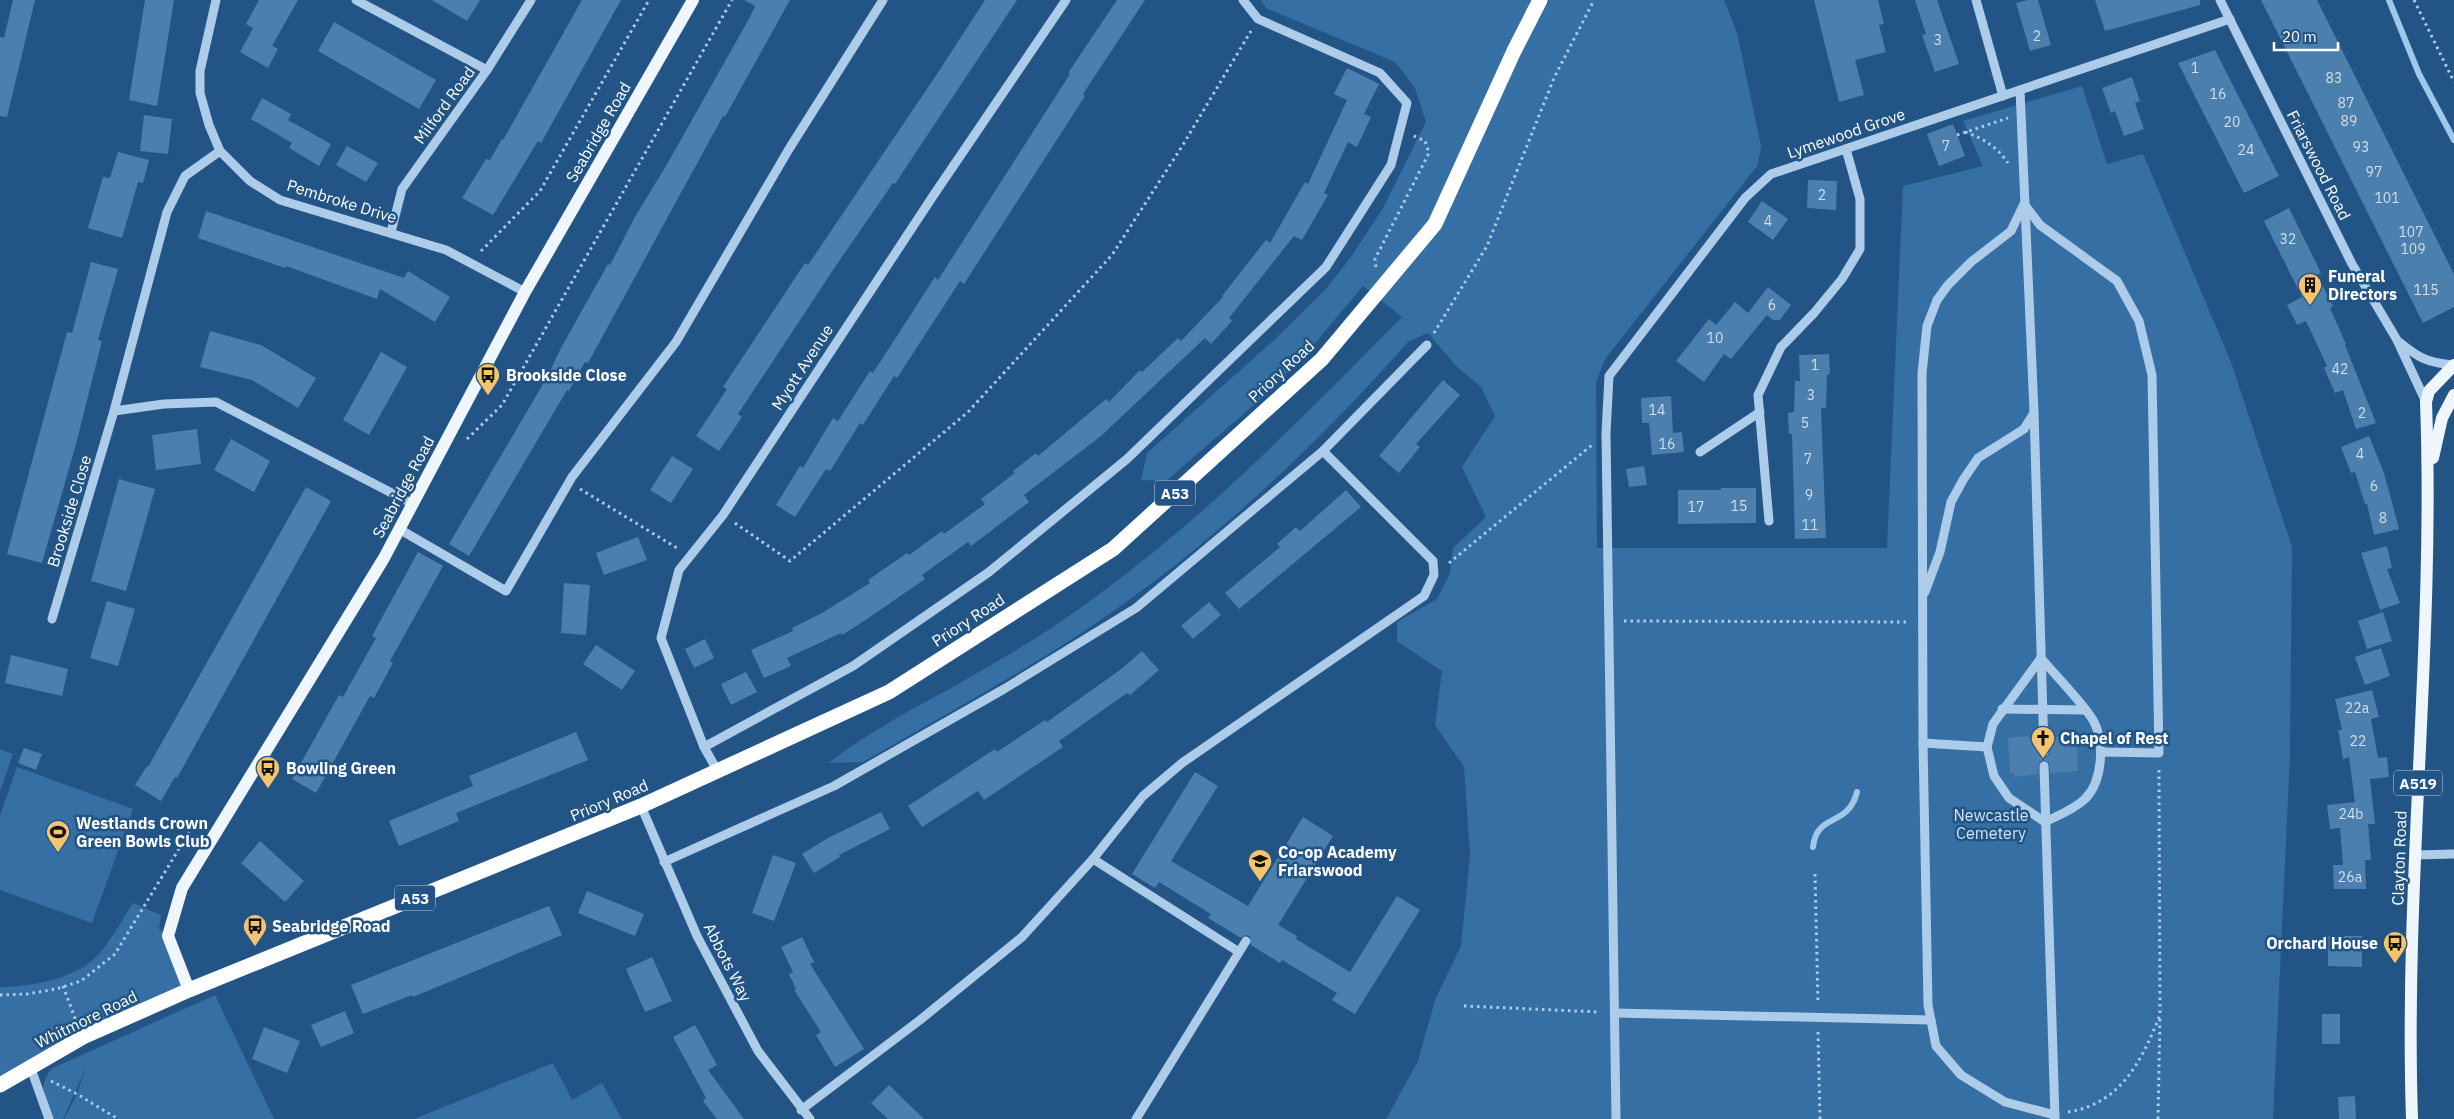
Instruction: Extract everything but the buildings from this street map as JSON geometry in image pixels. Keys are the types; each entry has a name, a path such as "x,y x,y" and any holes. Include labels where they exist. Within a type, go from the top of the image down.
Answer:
{"highway":[{"name":"Priory Road","path":"189,990 641,806 889,692 1113,549 1322,359 1435,224 1514,51 1540,0"},
{"name":"Whitmore Road","path":"0,1085 83,1037 189,990"}],"main road":[{"name":"Seabridge Road","path":"189,990 168,936 182,888 384,558 525,292 693,0"},
{"path":"2426,402 2429,391 2453,365"},
{"name":"A519","path":"2429,477 2442,418 2454,395"},
{"name":"A519","path":"2426,402 2429,477"},
{"name":"Clayton Road","path":"2412,1119 2415,855 2429,477"}],"street":[{"name":"Pembroke Drive","path":"216,0 200,71 200,93 208,125 220,151 250,180 280,200 446,250 525,292"},
{"path":"356,0 487,70"},
{"name":"Milford Road","path":"391,232 402,189 487,70 531,0"},
{"path":"399,529 506,591 569,482 676,342 789,149 883,0"},
{"name":"Myott Avenue","path":"717,770 704,747 660,638 679,570 723,515 933,196 1066,0"},
{"name":"Priory Road","path":"704,747 853,666 989,572 1127,459 1326,267 1391,165 1407,103 1380,73 1258,19 1243,0"},
{"path":"1976,0 2003,96"},
{"name":"Friarswood Road","path":"2220,0 2352,264 2397,340 2426,402"},
{"name":"Lymewood Grove","path":"1616,1119 1606,433 1609,376 1745,198 1771,174 2230,19"},
{"path":"2020,90 2034,412 2044,752"},
{"path":"1769,521 1758,395 1780,347 1814,313 1842,279 1860,249 1860,198 1846,149"},
{"name":"Brookside Close","path":"52,619 114,411 167,212 185,176 220,151"},
{"path":"2024,204 2011,231 1971,262 1948,285 1937,300 1927,326 1922,373 1923,743 1928,1005 1936,1046 1961,1075 2005,1102 2055,1117 2044,766"},
{"path":"2024,204 2040,224 2117,281 2140,321 2152,375 2159,753 2102,752"},
{"name":"Friarswood Road","path":"2397,340 2423,360 2453,365"},
{"path":"664,862 834,786 1004,689 1136,608 1323,451 1427,345"},
{"path":"114,411 164,404 216,402 413,504"},
{"path":"1700,452 1760,412"},
{"path":"1923,597 1940,552 1951,502 1963,480 1978,458 2024,429 2034,412"},
{"path":"801,1110 920,1020 1022,938 1093,859 1143,796 1182,763 1424,596 1434,575 1433,561 1323,451"},
{"path":"2040,658 1993,724 1988,747 1994,776 2009,798 2045,822"},
{"path":"2040,658 2093,720 2102,752 2098,778 2086,798 2071,810 2045,822"},
{"path":"2002,709 2084,710"},
{"path":"1923,743 1988,747"},
{"name":"Abbots Way","path":"641,806 697,936 758,1051 801,1110 810,1119"},
{"path":"2415,855 2454,854"},
{"path":"1093,859 1239,952"},
{"path":"1136,1119 1246,941"},
{"path":"1615,1013 1931,1020"},
{"path":"30,1066 49,1119"}],"path":[{"path":"474,264 483,248 540,191 649,0"},
{"path":"442,449 454,448 475,434 502,405 732,0"},
{"path":"1427,345 1487,246 1554,78 1594,0"},
{"path":"2414,0 2454,82"},
{"path":"723,515 790,561 968,412 1112,255 1181,148 1258,19"},
{"path":"1957,135 2020,113"},
{"path":"1389,279 1376,271 1375,259 1429,153 1425,141 1400,129"},
{"path":"1965,132 1982,138 1999,150 2023,189"},
{"path":"1434,575 1606,433"},
{"path":"569,482 690,556"},
{"path":"1609,621 1923,622"},
{"path":"2158,1119 2160,1015 2159,753"},
{"path":"0,995 27,994 81,981 115,954 191,829"},
{"path":"1815,874 1820,1119"},
{"path":"63,986 83,1037"},
{"path":"1464,1006 1615,1013"},
{"path":"2055,1117 2100,1103 2118,1089 2146,1049 2160,1015"},
{"path":"30,1066 44,1078 77,1094 118,1119"}],"green space":[{"name":"Newcastle Cemetery","path":"1261,0 1724,0 1737,33 1761,146 1758,165 1605,359 1596,382 1597,548 1887,548 1903,186 1983,166 1963,121 2082,86 2107,164 2143,154 2231,362 2292,547 2290,755 2273,1119 1386,1119 1418,1061 1435,1000 1461,946 1470,856 1464,767 1435,725 1442,671 1397,641 1397,622 1437,599 1450,573 1453,548 1486,517 1462,467 1495,416 1481,387 1456,366 1428,333 1409,341 1316,440 1249,503 1180,561 1111,613 1006,680 863,762 829,763 889,723 989,667 1044,632 1081,608 1139,564 1256,462 1402,317 1363,286 1306,354 1256,403 1166,481 1141,480 1147,453 1273,341 1326,289 1351,257 1383,208 1426,122 1415,88 1395,62 1266,8"},
{"path":"0,749 13,754 0,791"},
{"name":"Westlands Crown Green Bowls Club","path":"17,767 133,809 92,923 0,890 0,816"},
{"path":"133,903 161,915 159,929 168,936 189,990 0,1085 0,987 50,980 62,977 85,966 105,946"},
{"path":"215,995 274,1119 64,1119 77,1094 86,1067 63,1119 49,1119 43,1087 44,1081 51,1069"},
{"path":"553,1063 572,1100 602,1083 622,1119 414,1119"}],"waterway":[{"path":"2389,0 2419,74 2454,140"},
{"path":"1813,847 1820,829 1847,811 1853,803 1857,792"}],"place":[{"name":"Funeral Directors","path":"2310,306"},
{"name":"Brookside Close","path":"488,396"},
{"name":"Chapel of Rest","path":"2043,759"},
{"name":"Bowling Green","path":"268,789"},
{"name":"Westlands Crown Green Bowls Club","path":"58,853"},
{"name":"Co-op Academy Friarswood","path":"1260,882"},
{"name":"Seabridge Road","path":"255,947"},
{"name":"Orchard House","path":"2395,964"}]}
